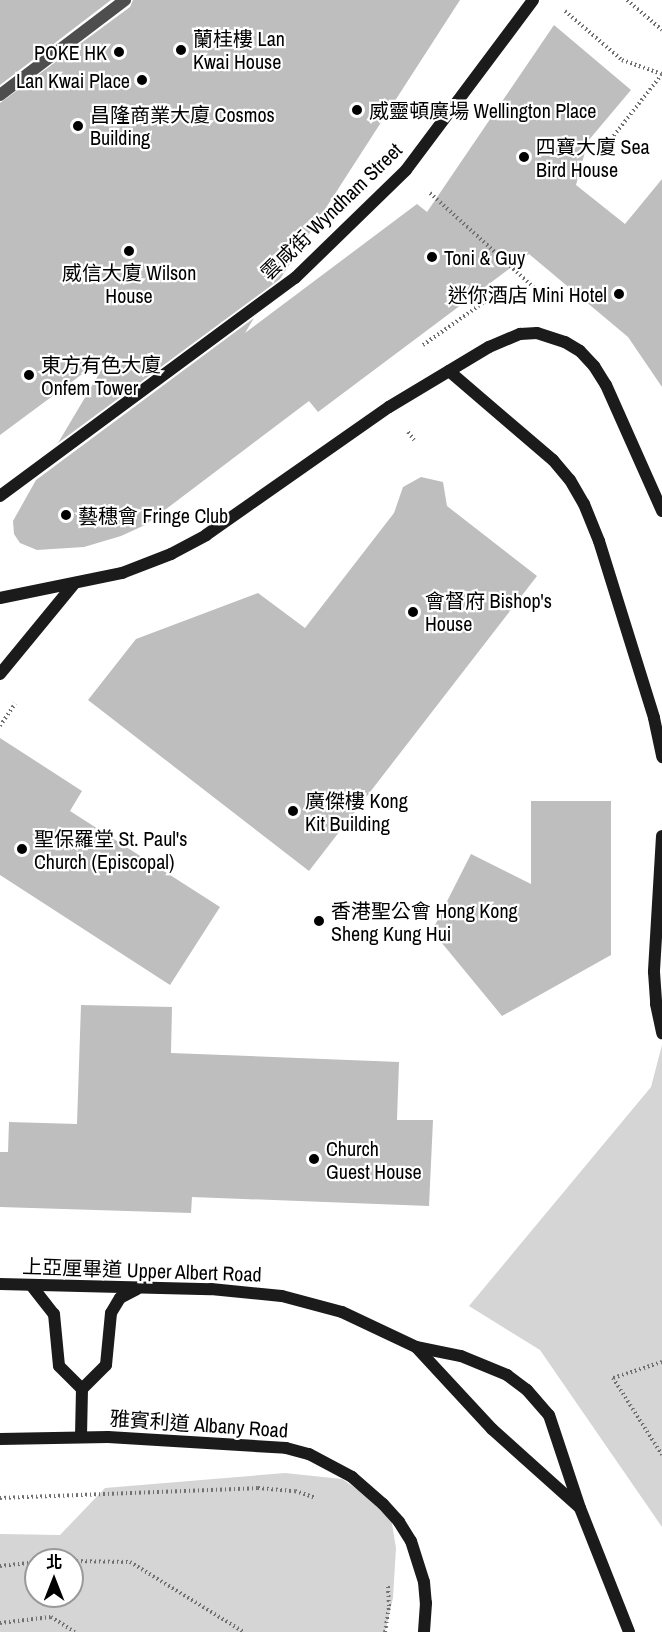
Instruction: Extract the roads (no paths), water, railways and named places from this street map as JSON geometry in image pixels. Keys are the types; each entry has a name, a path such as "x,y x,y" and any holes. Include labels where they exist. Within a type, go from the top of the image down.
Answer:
{"street":[{"path":"0,95 125,0"},
{"name":"雲咸街 Wyndham Street","path":"0,496 295,278 406,170 533,0"},
{"path":"0,598 73,585 151,562 206,535 337,441 504,338 520,334 551,336 580,351 606,385 662,511"},
{"path":"449,371 553,460 570,480 584,504 606,563 654,718 662,756"},
{"path":"0,674 73,585"},
{"path":"662,836 654,972 656,1004 662,1033"},
{"name":"上亞厘畢道 Upper Albert Road","path":"0,1284 211,1289 282,1296 342,1312 416,1347 461,1356 507,1375 526,1390 549,1415 580,1508 629,1632"},
{"path":"31,1285 47,1302 54,1314 59,1366 82,1389"},
{"path":"81,1436 82,1389 106,1365 111,1313 120,1298 140,1288"},
{"name":"上亞厘畢道 Upper Albert Road","path":"416,1347 492,1429 580,1508"},
{"name":"雅賓利道 Albany Road","path":"0,1439 81,1436 286,1448 309,1454 352,1477 383,1504 411,1541 424,1582 426,1603 424,1632"}],"place":[{"name":"蘭桂樓 Lan Kwai House","path":"181,50"},
{"name":"POKE HK","path":"119,52"},
{"name":"Lan Kwai Place","path":"142,80"},
{"name":"威靈頓廣場 Wellington Place","path":"357,110"},
{"name":"昌隆商業大廈 Cosmos Building","path":"78,126"},
{"name":"四寶大廈 Sea Bird House","path":"524,157"},
{"name":"威信大廈 Wilson House","path":"129,251"},
{"name":"Toni & Guy","path":"432,257"},
{"name":"迷你酒店 Mini Hotel","path":"619,294"},
{"name":"東方有色大廈 Onfem Tower","path":"29,375"},
{"name":"藝穗會 Fringe Club","path":"66,515"},
{"name":"會督府 Bishop's House","path":"413,612"},
{"name":"廣傑樓 Kong Kit Building","path":"293,811"},
{"name":"聖保羅堂 St. Paul's Church (Episcopal)","path":"22,849"},
{"name":"香港聖公會 Hong Kong Sheng Kung Hui","path":"319,921"},
{"name":"Church Guest House","path":"314,1159"}]}
